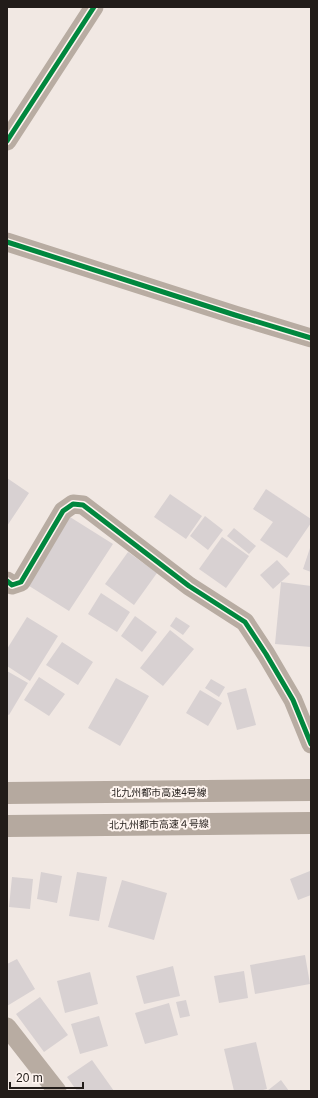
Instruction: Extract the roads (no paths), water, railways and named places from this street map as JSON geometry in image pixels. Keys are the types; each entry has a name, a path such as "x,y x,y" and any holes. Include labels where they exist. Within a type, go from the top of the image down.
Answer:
{"highway":[{"name":"北九州都市高速4号線","path":"7,793 311,790"},
{"name":"北九州都市高速４号線","path":"7,826 311,823"}],"street":[{"path":"7,141 94,7"},
{"path":"7,242 227,313 311,338"},
{"path":"7,581 12,585 21,582 63,511 73,504 83,505 188,586 245,622 293,700 311,744"},
{"path":"7,1027 58,1091"}]}
